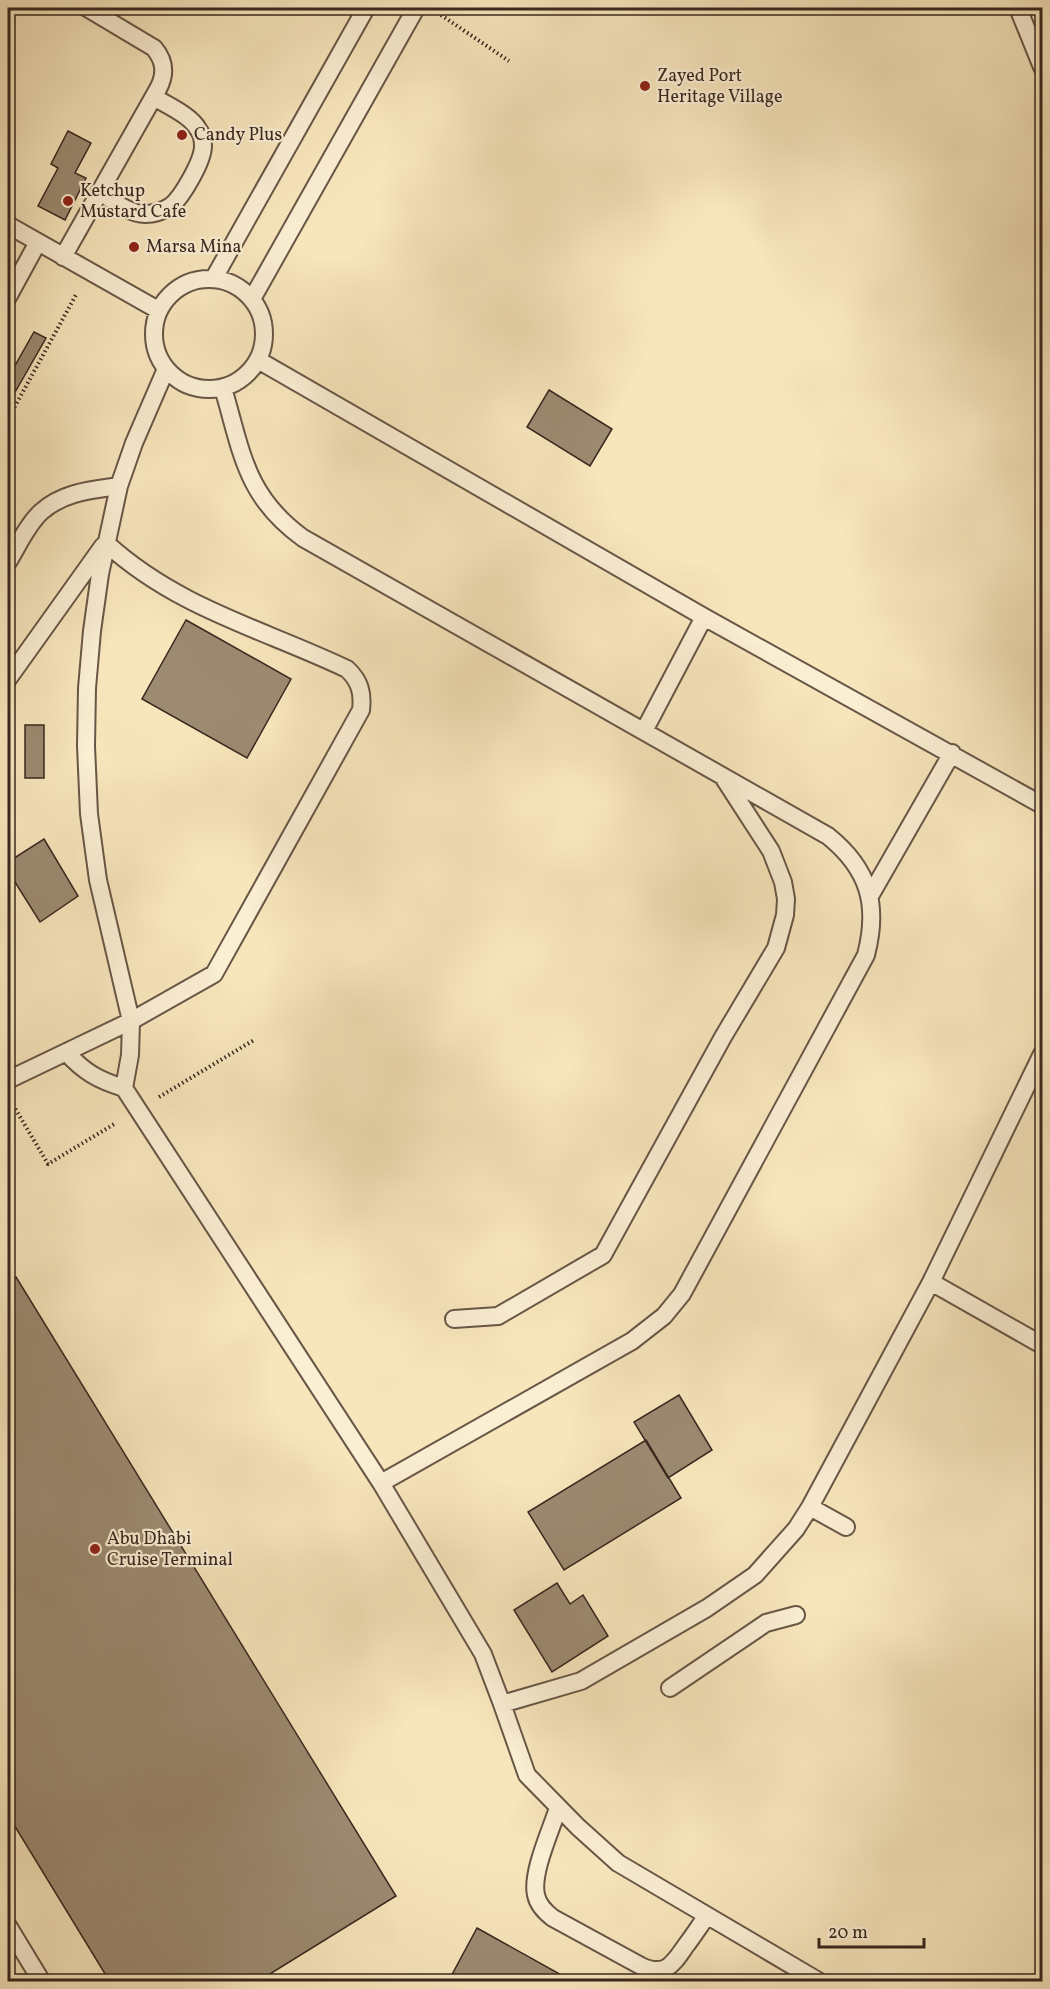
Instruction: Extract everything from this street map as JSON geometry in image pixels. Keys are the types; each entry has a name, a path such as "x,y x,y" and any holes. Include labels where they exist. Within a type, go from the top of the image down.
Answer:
{"lane":[{"path":"63,257 163,81 164,72 160,55 146,42 87,8"},
{"path":"214,278 366,8"},
{"path":"252,299 416,8"},
{"path":"1018,8 1042,67"},
{"path":"100,192 128,210 146,214 164,210 179,198 201,157 202,136 190,119 154,97"},
{"path":"8,225 158,310"},
{"path":"8,297 38,242"},
{"path":"214,278 241,289 252,299 262,318 264,339 258,360 243,377 223,388 208,389 192,387 178,380 166,369 158,356 154,341 154,325 158,310 168,296 181,285 214,278"},
{"path":"258,360 704,617 1042,805"},
{"path":"124,1088 130,1055 131,1021 98,880 90,814 86,746 87,688 92,631 106,543 119,486 134,443 166,369"},
{"path":"223,388 245,465 268,507 284,524 303,538 828,836 855,862 870,896 871,936 866,955 682,1294 664,1316 649,1330 611,1354 381,1483"},
{"path":"8,562 40,513 54,503 68,495 119,486"},
{"path":"8,679 106,543"},
{"path":"8,1080 131,1021 214,974 358,715 363,698 355,676 347,669 193,603 149,578 126,562 106,543"},
{"path":"644,731 704,617"},
{"path":"870,896 952,753"},
{"path":"454,1319 498,1316 603,1256 723,1037 776,948 782,932 786,898 778,866 771,851 721,774"},
{"path":"66,1052 91,1076 124,1088 381,1483 483,1654 527,1775 558,1808 618,1863 820,1982"},
{"path":"502,1704 580,1681 715,1603 754,1575 796,1529 931,1282 1042,1054"},
{"path":"931,1282 1042,1346"},
{"path":"810,1507 846,1527"},
{"path":"670,1688 766,1623 796,1615"},
{"path":"558,1808 535,1886 537,1898 543,1910 553,1918 641,1966 650,1970 658,1970 674,1964 707,1916"},
{"path":"8,1926 42,1982"}],"path":[{"path":"441,14 509,61"},
{"path":"8,419 89,271"},
{"path":"8,1097 48,1164"}],"building":[{"path":"68,131 91,143 75,173 86,178 65,220 38,206 58,168 51,164"},
{"path":"34,332 46,338 14,394 8,390 8,378"},
{"path":"549,390 612,429 590,466 527,427"},
{"path":"186,620 291,679 247,758 142,699"},
{"path":"25,725 44,725 44,778 25,778"},
{"path":"44,839 78,896 40,922 8,871 8,862"},
{"name":"Abu Dhabi Cruise Terminal","path":"16,1277 396,1896 257,1982 110,1982 8,1815 8,1282"},
{"path":"679,1395 712,1450 668,1478 634,1422"},
{"path":"646,1440 681,1498 564,1570 528,1512"},
{"path":"557,1583 570,1604 583,1595 608,1636 552,1672 514,1610"},
{"path":"477,1928 574,1982 448,1982"}],"place":[{"name":"Zayed Port Heritage Village","path":"645,86"},
{"name":"Candy Plus","path":"182,135"},
{"name":"Ketchup Mustard Cafe","path":"68,201"},
{"name":"Marsa Mina","path":"134,247"},
{"name":"Abu Dhabi Cruise Terminal","path":"95,1549"}]}
